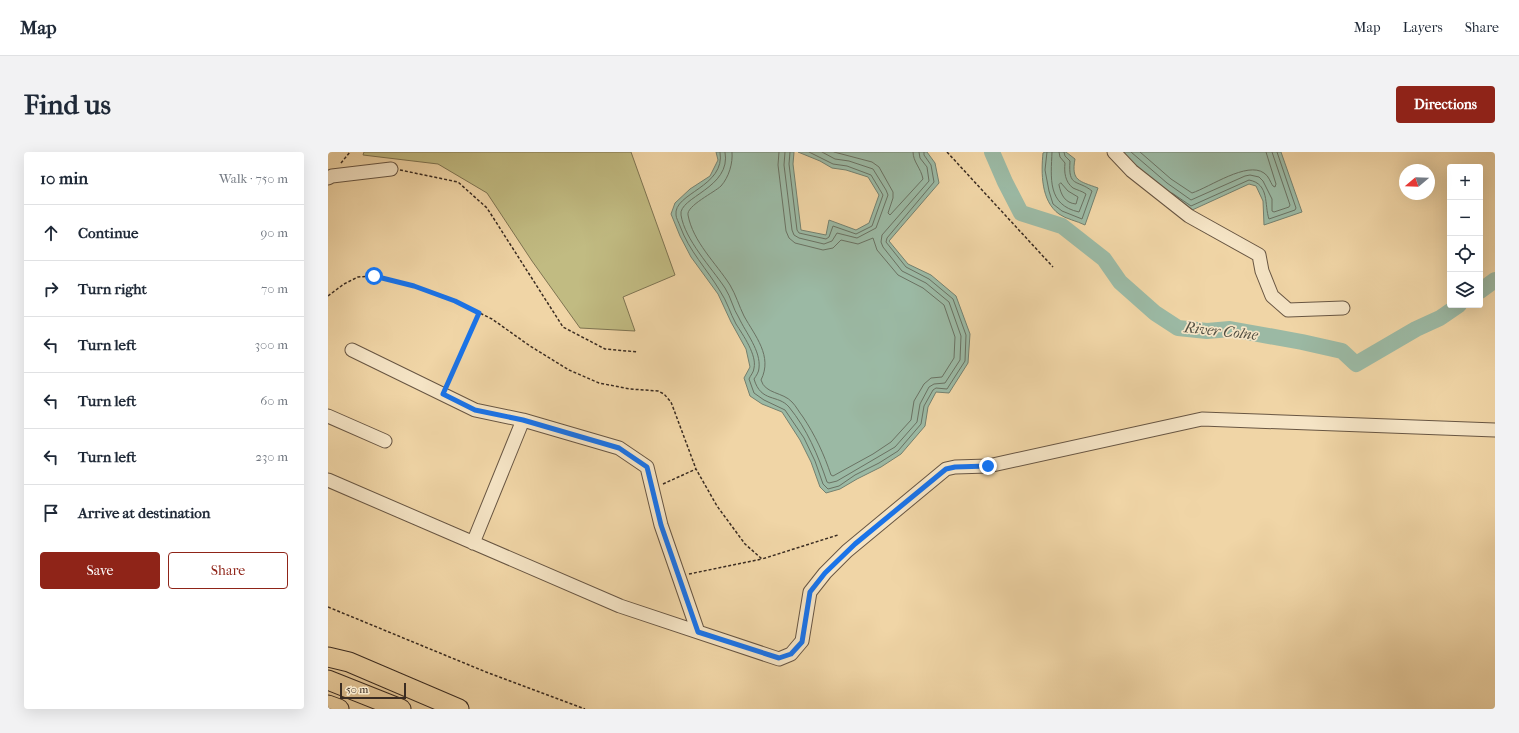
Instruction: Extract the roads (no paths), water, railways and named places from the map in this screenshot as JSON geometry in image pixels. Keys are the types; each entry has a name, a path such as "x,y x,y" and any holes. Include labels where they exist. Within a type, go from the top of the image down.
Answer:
{"highway":[{"path":"328,650 349,662 459,709"},
{"path":"328,656 349,662"},
{"path":"328,680 401,709"},
{"path":"328,705 338,709"}],"lane":[{"path":"1114,152 1132,171 1189,216 1259,255 1262,271 1272,296 1288,310 1343,308"},
{"path":"328,178 332,176 391,168"},
{"path":"352,350 475,410 523,420 619,448 647,467 661,525 698,632"},
{"path":"328,416 385,441"},
{"path":"328,480 620,606 779,658 791,654 802,642 810,592 825,573 855,544 946,469 955,467 988,466 1202,419 1495,430"},
{"path":"473,543 523,420"}],"water":[{"path":"716,152 794,152 793,164 801,230 826,235 829,220 856,230 869,223 879,195 868,177 846,170 832,168 820,161 798,152 927,152 935,163 939,183 889,241 908,264 931,275 956,296 970,334 968,363 949,393 936,392 928,407 925,426 901,454 881,467 840,489 826,493 820,487 811,462 800,440 782,412 762,404 750,396 744,378 750,367 746,349 718,294 691,257 671,214 675,203 690,189 710,176 718,160"},
{"path":"1066,152 1075,159 1074,172 1078,179 1081,182 1098,188 1085,225 1059,214 1049,202 1042,178 1043,153"},
{"path":"1118,152 1281,152 1302,212 1264,225 1263,201 1256,186 1249,184 1190,211"}],"waterway":[{"name":"River Colne","path":"992,152 1021,213 1062,226 1104,259 1120,282 1155,313 1178,328 1207,331 1230,329 1302,342 1342,351 1356,364 1416,329 1440,318 1455,308"},
{"name":"River Colne","path":"1483,289 1495,280"}]}
